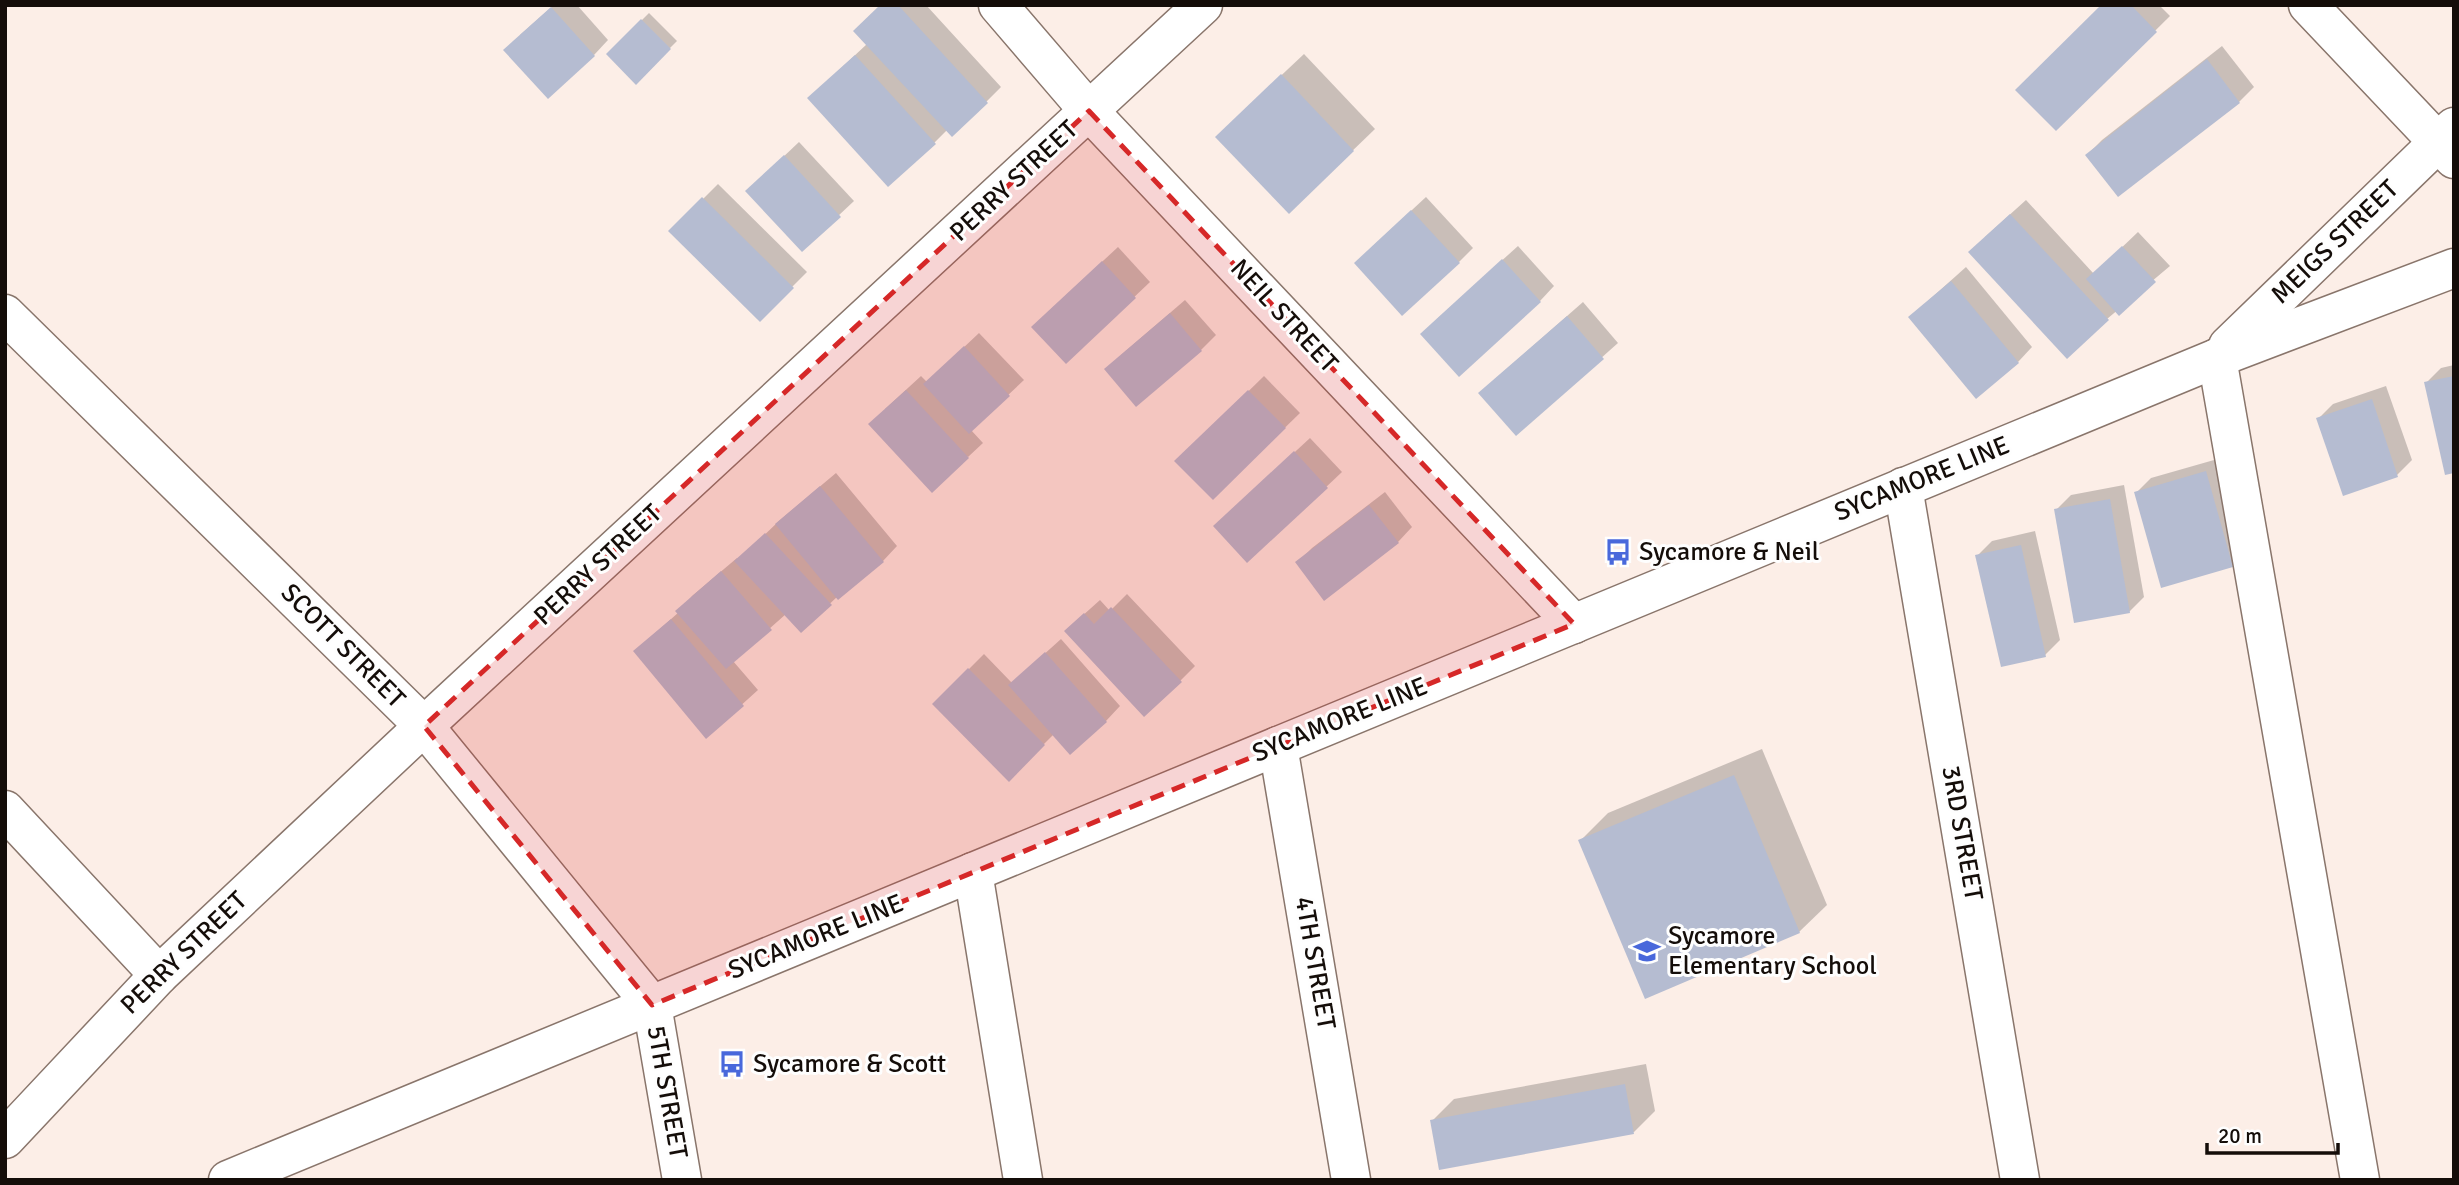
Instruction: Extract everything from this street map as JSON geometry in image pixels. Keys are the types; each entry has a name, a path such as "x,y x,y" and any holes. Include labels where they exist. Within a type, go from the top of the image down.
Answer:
{"street":[{"name":"NEIL STREET","path":"998,5 1089,111 1574,624"},
{"name":"PERRY STREET","path":"5,1139 159,975 1203,5"},
{"path":"2308,5 2448,143"},
{"name":"MEIGS STREET","path":"2217,358 2448,143"},
{"name":"SYCAMORE LINE","path":"228,1180 2217,358 2454,268"},
{"name":"SCOTT STREET","path":"5,314 424,726 652,1004"},
{"path":"2217,358 2360,1180"},
{"name":"3RD STREET","path":"1903,487 2020,1180"},
{"name":"4TH STREET","path":"1278,746 1351,1180"},
{"path":"5,810 159,975"},
{"path":"973,872 1023,1180"},
{"name":"5TH STREET","path":"652,1004 682,1180"}],"highlighted area":[{"path":"1089,111 1574,624 652,1005 424,726"}],"building":[{"path":"880,5 898,5 988,103 952,137 853,31"},
{"path":"2101,5 2131,5 2157,32 2056,131 2015,90"},
{"path":"551,7 595,56 548,99 503,50"},
{"path":"641,19 671,49 636,85 606,54"},
{"path":"855,55 936,144 888,187 807,98"},
{"path":"2207,59 2240,103 2118,197 2085,155"},
{"path":"1281,74 1354,151 1289,214 1215,137"},
{"path":"784,155 841,217 802,252 745,191"},
{"path":"702,197 794,288 760,322 668,231"},
{"path":"1411,210 1460,263 1402,316 1354,263"},
{"path":"2010,214 2109,320 2067,359 1968,252"},
{"path":"2122,246 2156,282 2119,316 2086,279"},
{"path":"1502,259 1541,302 1459,377 1420,334"},
{"path":"1102,261 1136,298 1066,364 1031,327"},
{"path":"1951,281 2019,363 1976,399 1908,317"},
{"path":"1170,313 1202,351 1136,407 1104,369"},
{"path":"1567,316 1604,359 1516,436 1478,393"},
{"path":"964,346 1010,396 969,434 923,384"},
{"path":"2454,376 2454,473 2445,475 2424,382"},
{"path":"906,390 969,458 932,493 868,424"},
{"path":"1248,390 1286,428 1213,500 1174,461"},
{"path":"2372,399 2398,477 2343,496 2316,418"},
{"path":"1294,451 1328,488 1247,563 1213,526"},
{"path":"2206,471 2233,567 2161,588 2134,492"},
{"path":"820,486 884,562 838,600 775,524"},
{"path":"2110,499 2130,613 2074,623 2054,509"},
{"path":"1369,505 1399,543 1324,601 1295,562"},
{"path":"765,533 832,605 801,633 734,561"},
{"path":"2021,545 2046,657 2001,667 1975,555"},
{"path":"721,571 772,630 726,669 675,611"},
{"path":"1111,607 1182,682 1144,717 1064,631 1084,613 1094,624"},
{"path":"671,619 744,706 706,739 633,651"},
{"path":"1045,652 1107,722 1070,755 1008,685"},
{"path":"968,668 1045,745 1009,782 932,704"},
{"path":"1734,775 1800,933 1645,999 1578,840"},
{"path":"1625,1084 1634,1134 1439,1170 1430,1120"}],"place":[{"name":"Sycamore & Neil","path":"1618,552"},
{"name":"Sycamore Elementary School","path":"1647,951"},
{"name":"Sycamore & Scott","path":"732,1064"}]}
